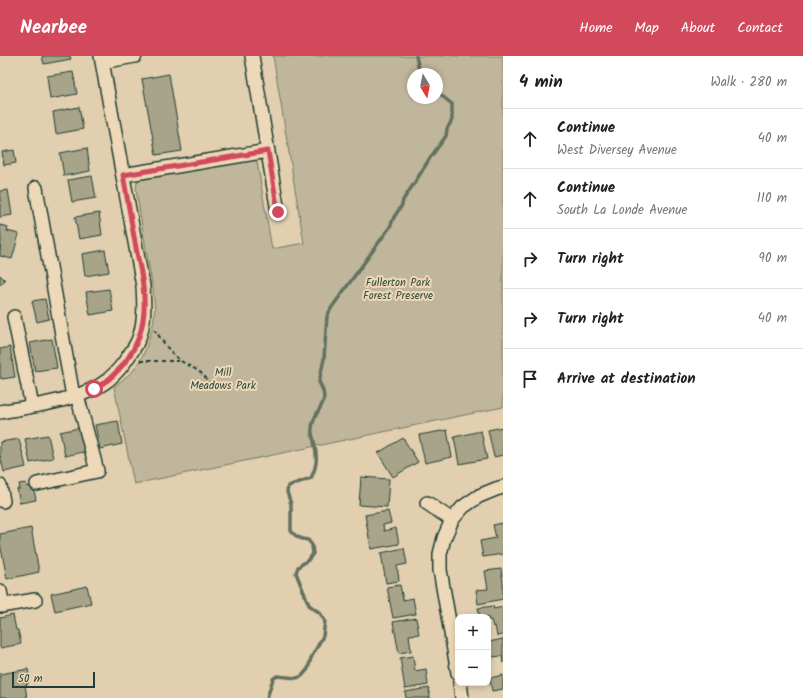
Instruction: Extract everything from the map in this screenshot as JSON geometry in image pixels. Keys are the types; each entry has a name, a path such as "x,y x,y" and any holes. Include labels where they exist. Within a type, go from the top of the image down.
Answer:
{"street":[{"path":"0,412 75,396 94,389 108,380 126,360 140,336 144,315 143,286 102,59 134,56"},
{"path":"252,56 278,212"},
{"path":"123,175 268,151"},
{"path":"36,188 75,396 97,471 37,484"},
{"path":"14,317 32,406"},
{"path":"0,486 3,501"},
{"path":"455,656 440,570 440,554 444,538 452,520 463,507 479,496 503,487"},
{"path":"427,503 452,520"},
{"path":"0,591 1,606 34,600"},
{"path":"460,686 462,698"}],"path":[{"path":"144,315 175,356 180,361 202,374 206,378 208,386"},
{"path":"126,360 180,361"}],"green space":[{"name":"Fullerton Park Forest Preserve","path":"273,56 503,56 503,407 134,484 114,387 133,371 142,357 153,325 155,309 136,185 139,179 141,177 256,156 272,249 304,243"}],"building":[{"path":"42,56 70,56 71,59 44,64"},
{"path":"73,72 77,94 50,99 47,76"},
{"path":"169,74 182,151 156,155 142,79"},
{"path":"79,107 83,129 56,134 53,112"},
{"path":"87,148 90,171 64,176 60,153"},
{"path":"14,150 16,163 4,165 2,152"},
{"path":"92,176 96,198 72,202 68,180"},
{"path":"8,190 12,215 0,217 0,191"},
{"path":"99,213 102,235 79,239 75,217"},
{"path":"0,225 8,227 7,231 19,234 12,259 0,256"},
{"path":"105,250 109,272 85,276 82,254"},
{"path":"0,275 5,280 0,285"},
{"path":"109,289 113,311 90,315 86,292"},
{"path":"45,299 49,319 37,322 32,301"},
{"path":"52,339 57,368 35,371 30,343"},
{"path":"10,347 15,377 2,379 0,378 0,349"},
{"path":"118,421 122,444 100,449 95,425"},
{"path":"83,427 88,451 65,456 60,432"},
{"path":"503,427 503,455 494,457 488,430"},
{"path":"447,430 452,457 425,463 419,435"},
{"path":"481,431 487,459 459,464 454,437"},
{"path":"48,435 53,458 30,463 25,439"},
{"path":"403,438 418,462 393,477 378,453"},
{"path":"19,439 26,467 4,472 0,455 0,442"},
{"path":"361,477 389,479 387,507 359,505"},
{"path":"26,483 27,487 33,486 36,500 20,503 17,489 20,489 19,484"},
{"path":"388,511 391,523 383,525 384,531 396,528 399,544 371,549 365,515"},
{"path":"503,523 503,554 483,557 480,541 496,538 493,525"},
{"path":"31,528 39,572 7,579 0,543 0,534"},
{"path":"404,548 407,564 397,566 399,581 386,583 381,553"},
{"path":"501,569 503,599 478,604 476,590 488,589 485,571"},
{"path":"400,585 403,600 413,598 416,614 393,618 387,587"},
{"path":"87,586 91,603 55,611 51,594"},
{"path":"493,606 494,609 503,607 503,635 497,636 495,626 493,627 491,620 491,614 479,614 478,608"},
{"path":"13,615 21,644 0,648 0,618"},
{"path":"416,618 419,634 409,635 411,651 399,653 393,622"},
{"path":"503,639 503,663 502,656 492,657 491,642"},
{"path":"413,656 415,671 426,669 428,685 405,689 400,658"},
{"path":"28,669 28,684 25,685 27,698 0,698 0,674"},
{"path":"503,675 503,689 492,691 491,678"},
{"path":"429,688 430,698 406,698 405,692"}],"waterway":[{"path":"416,56 419,68"},
{"path":"267,698 273,679 277,676 297,678 302,676 308,669 311,658 323,636 325,621 320,613 309,605 296,573 298,567 308,560 313,554 312,545 308,540 298,537 291,531 291,504 287,492 288,486 311,478 316,464 312,430 313,422 321,407 324,397 323,390 319,382 324,359 327,316 390,227 394,217 402,205 403,200 446,136 447,129 452,120 452,104 443,97"}],"route":[{"path":"94,389 108,380 123,365 140,336 143,321 143,286 123,175 268,151 278,212"}],"park label":[{"name":"Mill Meadows Park","path":"223,379"}]}
